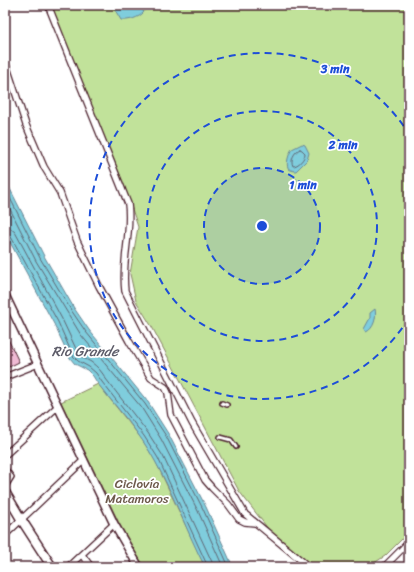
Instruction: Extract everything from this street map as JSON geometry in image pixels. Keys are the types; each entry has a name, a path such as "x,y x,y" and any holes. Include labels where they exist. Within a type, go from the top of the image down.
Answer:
{"main road":[{"path":"5,492 52,567"}],"street":[{"path":"48,5 128,204 130,218 123,276 125,291 192,423 245,514 309,567"},
{"path":"5,61 26,126 44,167 60,193 77,241 99,286 151,378 165,387 168,393 172,415 205,480 228,504 239,519 245,522 255,523"},
{"path":"5,295 114,524 139,567"},
{"path":"5,377 38,364"},
{"path":"5,455 58,406"},
{"path":"5,534 84,460"},
{"path":"68,567 114,524"},
{"path":"384,567 409,542"},
{"path":"82,555 91,567"}],"lane":[{"path":"222,403 227,405"},
{"path":"220,437 231,440 236,447"},
{"path":"5,468 12,477 5,488"}],"green space":[{"path":"50,5 409,5 409,532 385,556 368,567 314,567 269,530 239,491 152,327 136,301 130,274 138,227 123,182"},
{"name":"Ciclovía Matamoros","path":"98,384 141,438 155,460 205,567 144,567 119,523 61,402"}],"water":[{"path":"115,5 140,5 144,12 133,19 121,20 115,10"},
{"path":"302,144 305,145 309,153 307,160 296,171 290,170 287,165 290,153 292,149"},
{"name":"Rio Grande","path":"5,179 44,256 74,308 89,330 148,402 169,435 206,507 233,567 205,567 162,474 149,451 136,431 93,376 87,370 75,364 70,358 54,324 5,233"},
{"path":"375,309 376,315 374,322 371,328 366,332 364,329 370,318 370,313"}],"building":[{"path":"8,339 19,362 9,367 7,363 5,364 5,340"}]}
